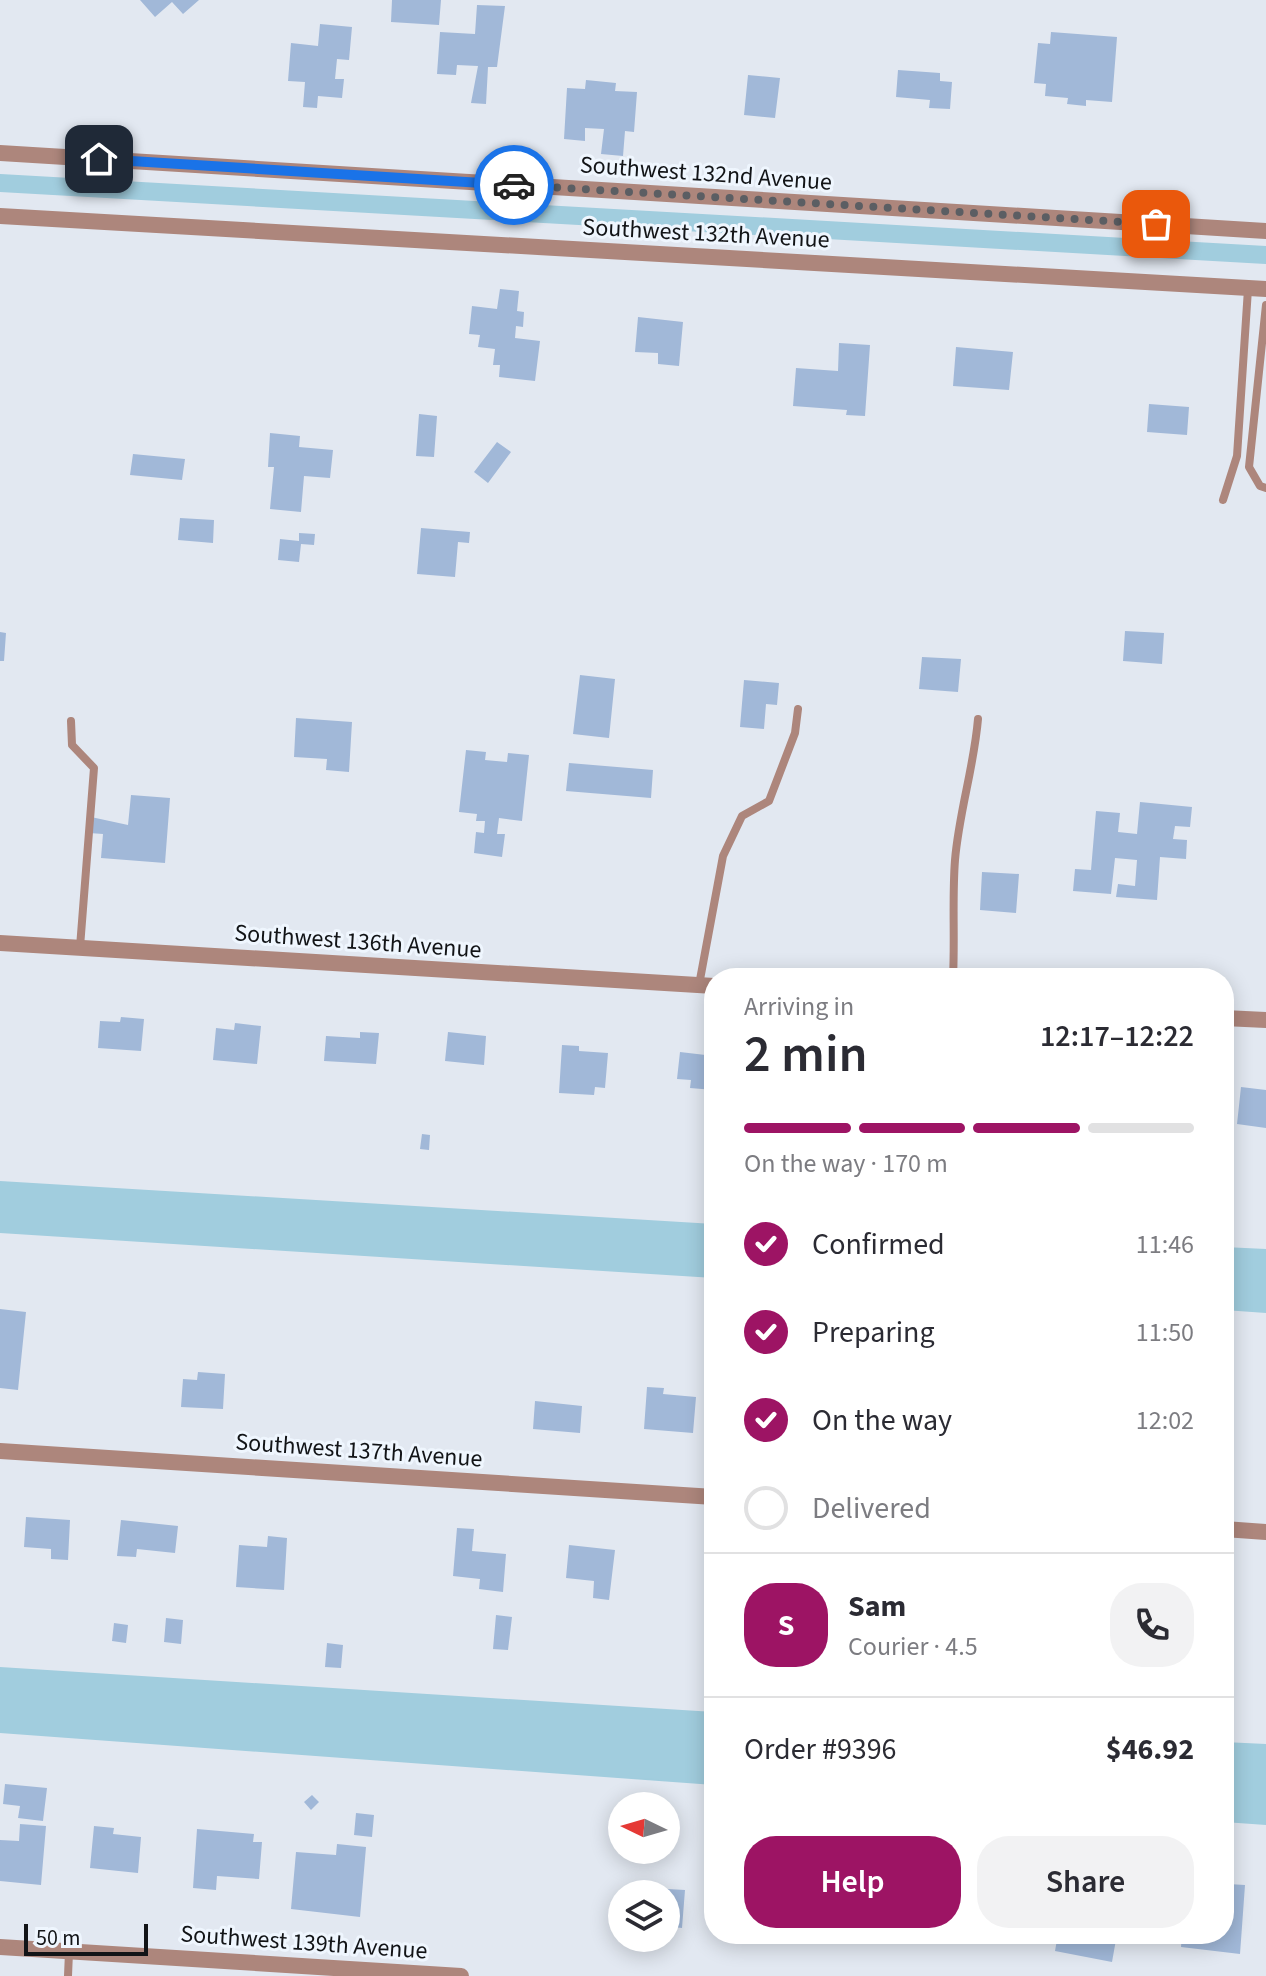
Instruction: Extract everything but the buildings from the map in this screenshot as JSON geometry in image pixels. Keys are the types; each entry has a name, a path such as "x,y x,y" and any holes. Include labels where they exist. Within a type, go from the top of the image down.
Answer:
{"street":[{"name":"Southwest 132nd Avenue","path":"0,153 1266,231"},
{"name":"Southwest 132th Avenue","path":"0,216 1266,289"},
{"name":"Southwest 136th Avenue","path":"0,943 704,986"},
{"path":"1234,1018 1266,1020"},
{"name":"Southwest 137th Avenue","path":"0,1451 704,1496"},
{"path":"1234,1530 1266,1532"},
{"name":"Southwest 139th Avenue","path":"0,1947 461,1976"}],"lane":[{"path":"1223,500 1237,456 1248,289"},
{"path":"1266,305 1249,467 1260,486 1266,488"},
{"path":"708,968 723,856 742,816 769,801 795,733 798,709"},
{"path":"953,968 955,861 960,818 974,761 978,719"},
{"path":"71,721 72,745 94,768 80,948"},
{"path":"68,1976 69,1951"}],"water":[{"path":"0,1181 704,1223 704,1277 0,1233"},
{"path":"1234,1247 1266,1249 1266,1313 1234,1311"},
{"path":"0,1667 704,1711 704,1784 0,1733"},
{"path":"1234,1742 1266,1744 1266,1825 1234,1823"}],"waterway":[{"path":"0,183 1266,255"}],"way so far":[{"path":"514,185 1156,224"}],"route":[{"path":"99,159 514,185"}]}
